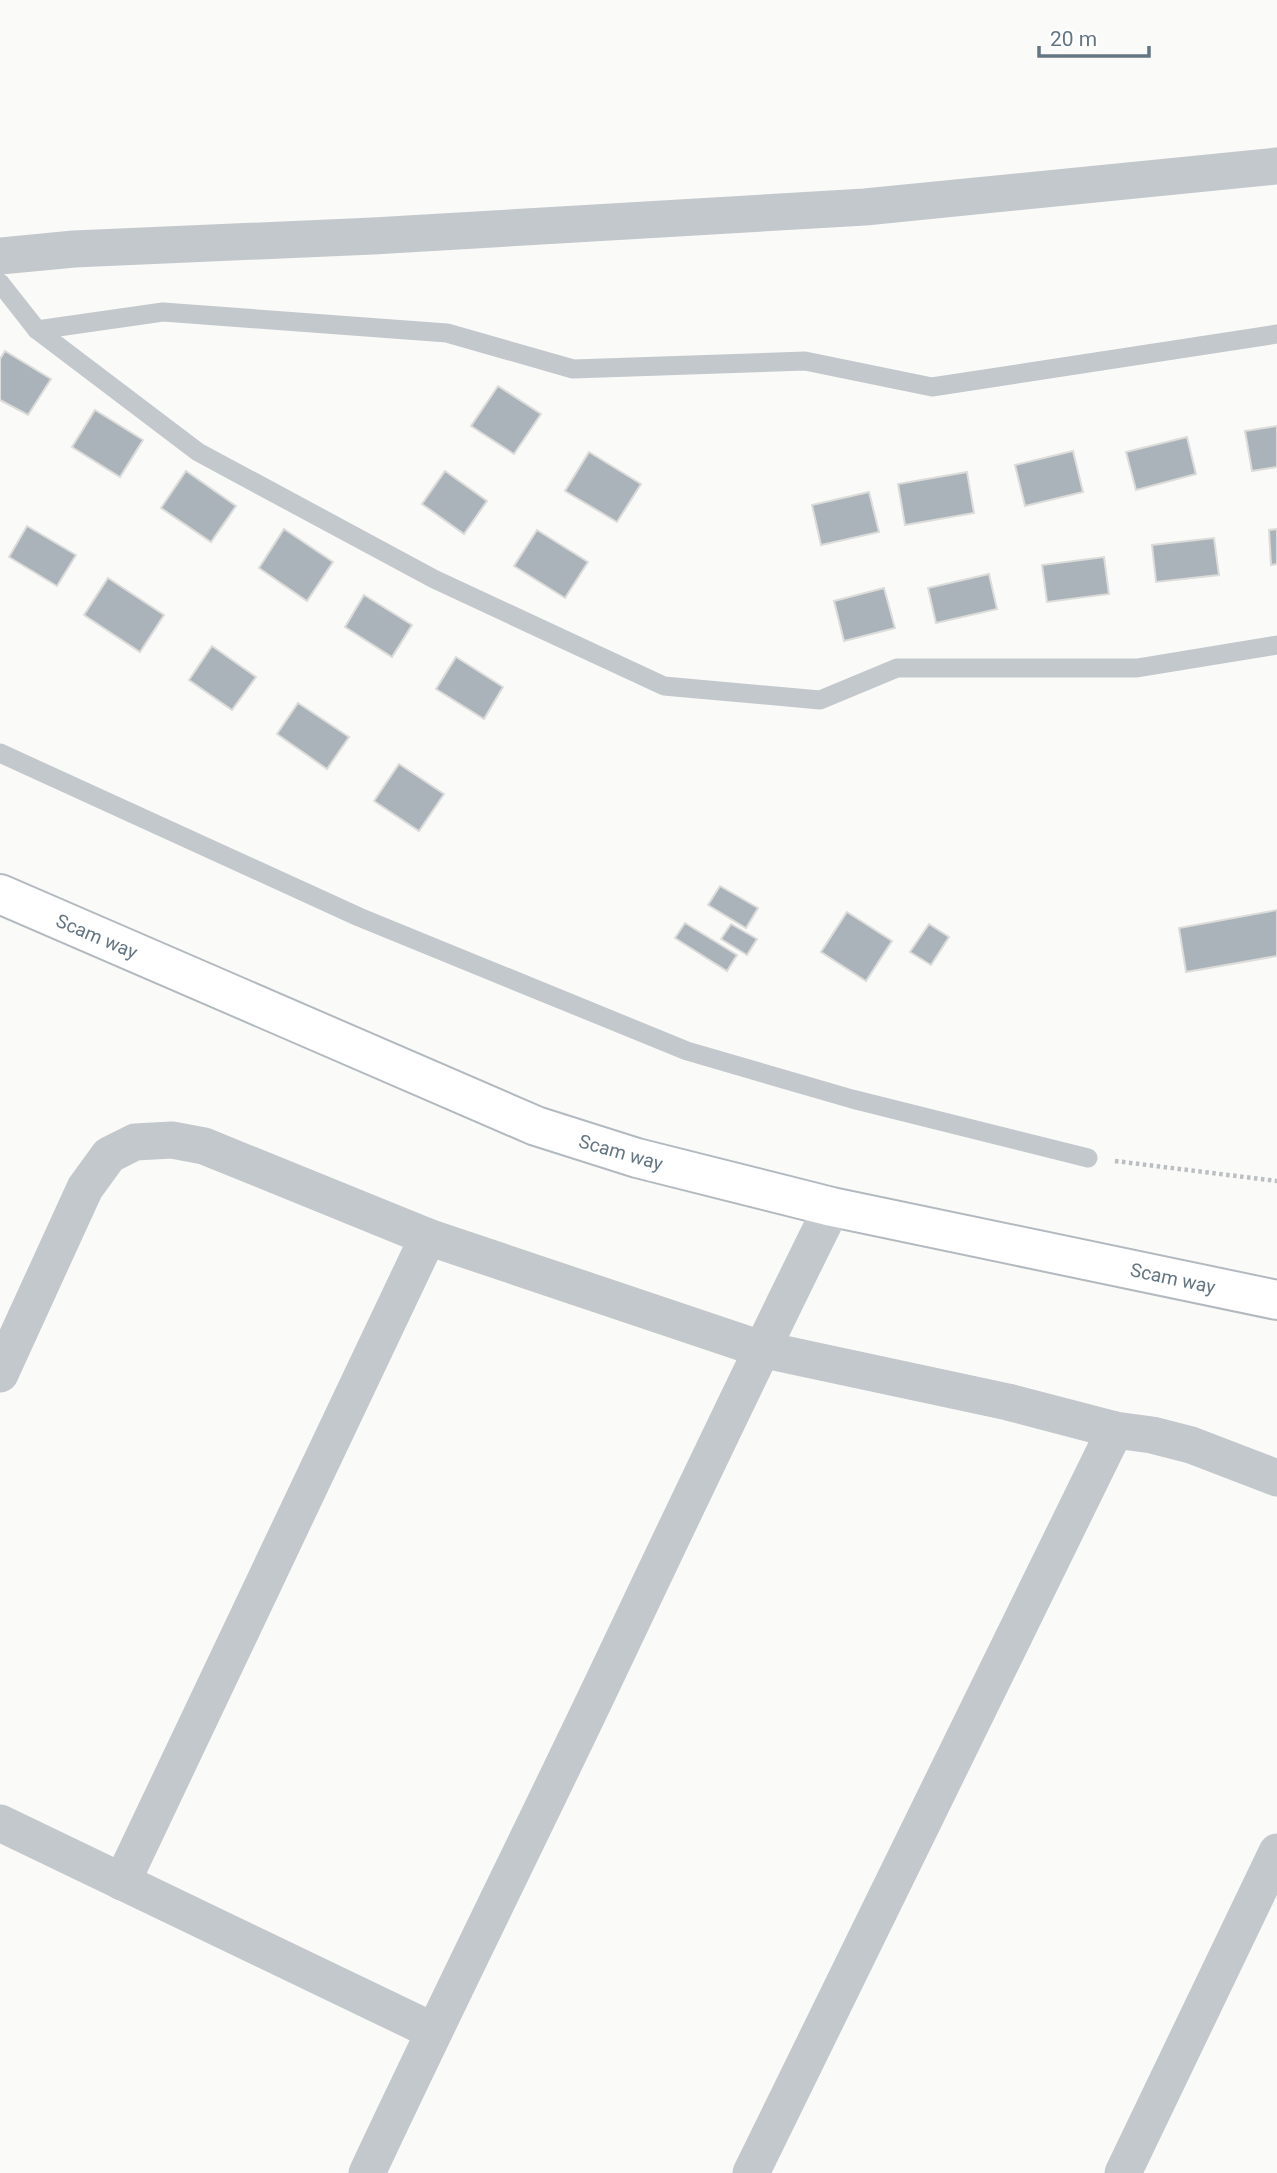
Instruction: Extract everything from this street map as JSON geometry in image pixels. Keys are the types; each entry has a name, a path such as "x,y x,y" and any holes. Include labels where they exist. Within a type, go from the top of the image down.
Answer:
{"street":[{"path":"0,256 74,249 373,236 865,207 1277,166"},
{"name":"Scam way","path":"0,894 536,1126 636,1158 832,1206 1277,1300"},
{"path":"0,1374 85,1188 109,1155 135,1142 172,1140 204,1146 428,1237 761,1349 1008,1402 1115,1430 1152,1435 1191,1445 1277,1478"},
{"path":"367,2173 832,1206"},
{"path":"121,1882 428,1237"},
{"path":"751,2173 1115,1430"},
{"path":"0,1823 433,2031"},
{"path":"1123,2173 1277,1852"}],"lane":[{"path":"0,283 37,330 198,452 434,579 664,685 820,700 897,668 1136,668 1277,645"},
{"path":"37,330 163,312 447,333 573,369 806,361 932,387 1277,334"},
{"path":"0,753 359,917 687,1051 852,1099 1088,1157"}],"path":[{"path":"1088,1157 1277,1181"}],"building":[{"path":"5,351 51,379 28,415 0,400 0,359"},
{"path":"498,386 541,414 514,454 471,426"},
{"path":"95,410 143,440 120,477 72,447"},
{"path":"1277,426 1277,467 1252,471 1245,431"},
{"path":"1187,437 1196,474 1136,490 1126,452"},
{"path":"1073,451 1083,492 1025,506 1015,465"},
{"path":"589,452 641,484 617,522 565,491"},
{"path":"186,471 236,506 211,542 161,508"},
{"path":"445,471 487,501 464,534 422,504"},
{"path":"967,472 974,513 905,525 898,484"},
{"path":"869,492 879,532 821,545 812,505"},
{"path":"27,526 76,555 57,586 9,557"},
{"path":"284,529 333,562 307,601 259,568"},
{"path":"1277,529 1277,564 1271,565 1269,530"},
{"path":"537,530 588,562 565,598 514,566"},
{"path":"1214,538 1219,575 1156,582 1152,545"},
{"path":"1104,557 1109,594 1047,602 1042,565"},
{"path":"989,574 997,609 936,623 928,588"},
{"path":"108,578 164,615 140,652 84,615"},
{"path":"884,588 895,628 844,641 834,601"},
{"path":"364,595 412,625 392,657 345,627"},
{"path":"212,646 256,677 232,710 189,680"},
{"path":"456,657 503,687 484,719 436,689"},
{"path":"298,703 349,737 327,769 277,734"},
{"path":"399,764 444,794 419,831 374,801"},
{"path":"720,886 758,908 746,928 708,905"},
{"path":"1277,910 1277,956 1186,972 1179,928"},
{"path":"847,912 892,941 866,981 821,952"},
{"path":"685,923 737,955 727,971 675,938"},
{"path":"731,924 757,939 747,955 721,939"},
{"path":"929,924 949,937 931,965 910,952"}]}
